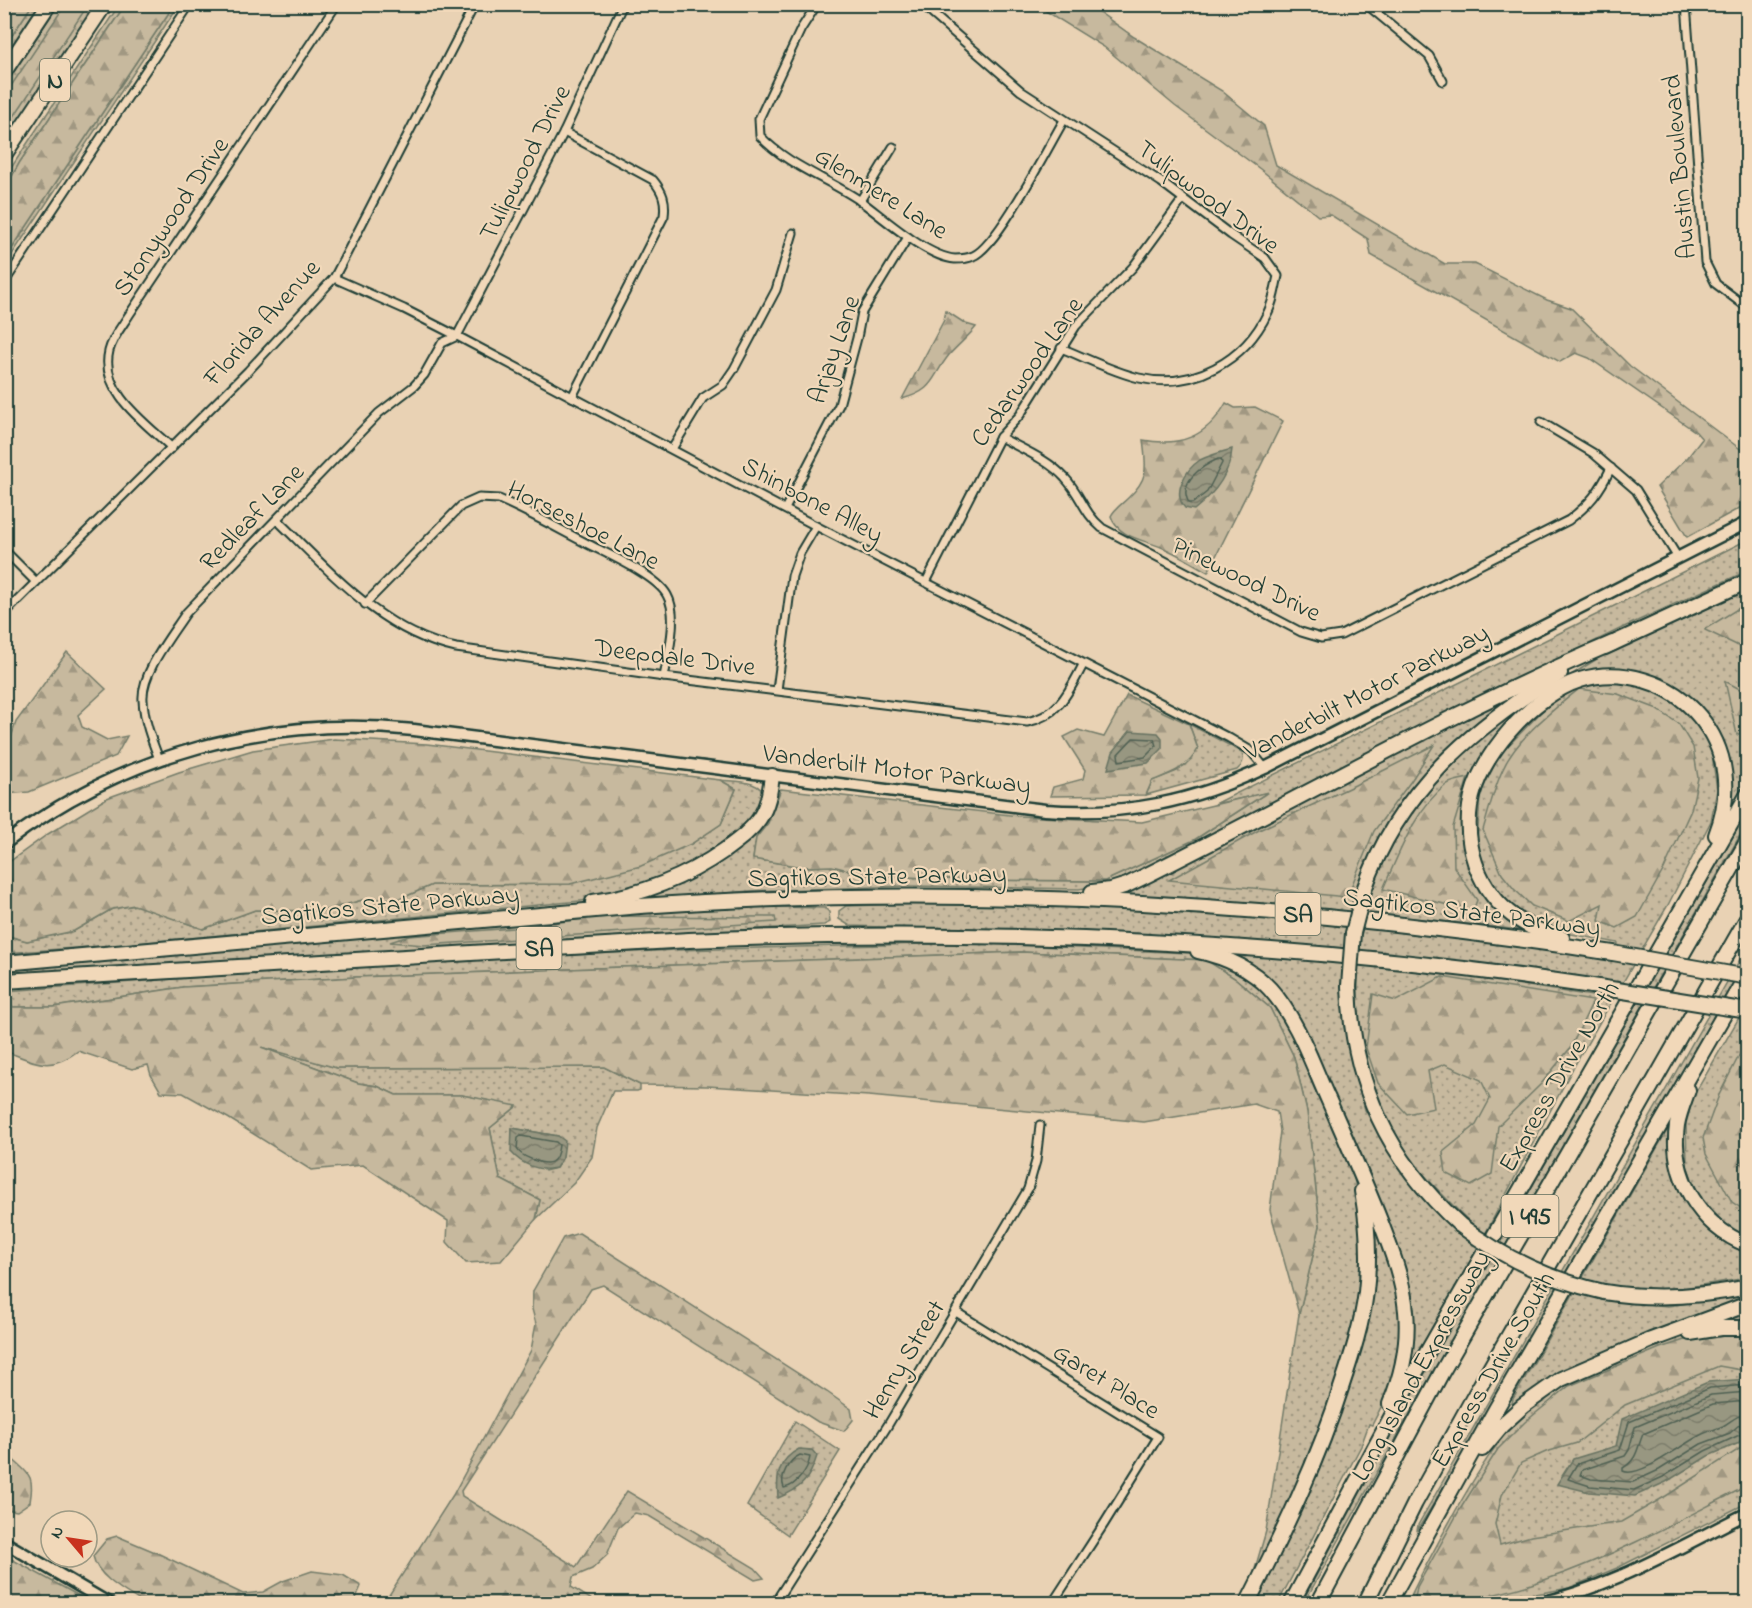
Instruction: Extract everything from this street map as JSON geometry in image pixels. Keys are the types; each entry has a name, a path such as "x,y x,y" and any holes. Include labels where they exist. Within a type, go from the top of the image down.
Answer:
{"highway":[{"name":"N","path":"4,72 50,4"},
{"name":"N","path":"4,155 105,4"},
{"path":"981,897 1039,890 1103,892 1119,888 1514,687 1748,581"},
{"path":"1614,643 1570,667 1479,731 1443,762 1412,797 1394,823 1379,852 1364,890 1353,933 1348,986 1356,1053 1364,1084 1377,1115 1409,1170 1460,1225 1500,1253 1529,1269 1560,1281 1636,1297 1707,1294 1748,1287"},
{"path":"1613,953 1545,933 1525,924 1508,912 1493,896 1477,868 1469,834 1469,814 1473,796 1480,777 1492,756 1524,716 1556,692 1580,680 1593,677 1616,675 1636,678 1656,684 1681,698 1698,714 1711,733 1721,753 1726,777 1724,813 1703,871"},
{"path":"478,920 537,908 621,897 645,891 684,875 720,853 753,827 766,806 772,776"},
{"name":"Express Drive North","path":"1292,1602 1363,1467 1748,794"},
{"name":"Long Island Expressway","path":"1320,1600 1509,1252 1748,840"},
{"name":"Sagtikos State Parkway","path":"4,963 590,910 736,900 874,896 1136,902 1271,911 1479,934 1613,953 1748,977"},
{"name":"I 495","path":"1368,1599 1415,1503 1476,1393 1748,917"},
{"name":"Sagtikos State Parkway","path":"4,981 737,938 949,935 1157,942 1364,958 1592,986 1748,1011"},
{"path":"1157,942 1226,959 1253,974 1267,986 1291,1019 1354,1157 1392,1253 1403,1289 1407,1324 1405,1354 1398,1382 1363,1467"},
{"name":"Express Drive South","path":"1391,1598 1748,973"},
{"path":"1703,1050 1680,1111 1676,1138 1678,1164 1686,1188 1700,1210 1719,1228 1748,1245"},
{"path":"1247,1604 1284,1531 1313,1464 1339,1395 1359,1329 1366,1284 1368,1241 1363,1198 1354,1157"},
{"path":"1441,1507 1481,1450 1512,1415 1535,1396 1561,1379 1748,1304"},
{"path":"1605,1360 1687,1334 1721,1328 1748,1328"}],"main road":[{"name":"Vanderbilt Motor Parkway","path":"6,841 79,795 159,759 197,747 249,735 298,728 353,726 414,730 1045,810 1090,812 1140,808 1185,800 1227,786 1265,768 1748,522"},
{"path":"1536,1604 1612,1579 1748,1513"},
{"path":"4,1542 110,1604"}],"street":[{"path":"4,283 190,4"},
{"name":"Stonywood Drive","path":"172,448 118,394 108,367 109,352 129,315 337,4"},
{"name":"Florida Avenue","path":"4,614 248,371 334,278 475,4"},
{"name":"Tulipwood Drive","path":"457,336 591,78 623,4"},
{"name":"Glenmere Lane","path":"817,4 801,29 759,119 760,136 773,150 860,201 908,237 938,254 955,259 974,256 988,243 1005,222 1064,120"},
{"name":"Tulipwood Drive","path":"921,4 1021,91 1161,182 1265,258 1278,276 1268,312 1255,335 1241,351 1202,375 1173,381 1139,378 1061,348"},
{"path":"1366,4 1429,56 1443,81"},
{"name":"Austin Boulevard","path":"1686,4 1705,262 1716,284 1748,308"},
{"path":"564,132 653,180 662,192 666,204 664,216 572,396"},
{"path":"860,201 893,147"},
{"name":"Cedarwood Lane","path":"926,582 1000,437 1020,415 1076,326 1133,267 1183,200"},
{"path":"672,449 703,398 723,385 734,369 776,290 793,233"},
{"name":"Arjay Lane","path":"785,509 839,405 862,312 908,237"},
{"name":"Shinbone Alley","path":"334,278 404,309 457,336 816,526 1247,748 1265,768"},
{"name":"Redleaf Lane","path":"159,759 142,699 145,681 186,613 379,413 414,386 424,375 442,343 457,336"},
{"path":"1541,422 1593,453 1636,490 1678,558"},
{"name":"Pinewood Drive","path":"1000,437 1048,464 1065,477 1089,517 1102,528 1259,611 1301,632 1321,638 1341,635 1569,520 1588,506 1600,490 1611,468"},
{"name":"Horseshoe Lane","path":"365,604 461,506 479,498 499,499 558,528 654,581 667,595 671,610 672,632 664,677"},
{"name":"Deepdale Drive","path":"278,520 365,604 414,636 436,644 664,677 1027,722 1039,720 1052,712 1064,700 1083,664"},
{"path":"777,690 792,576 800,553 816,526"},
{"path":"4,550 36,582"},
{"name":"Henry Street","path":"774,1604 888,1425 1028,1189 1036,1161 1040,1125"},
{"name":"Garet Place","path":"956,1312 1158,1437 1052,1604"}],"green space":[{"path":"4,5 32,5 5,46"},
{"path":"32,5 43,5 5,63 5,46"},
{"path":"58,5 97,5 5,144 5,84"},
{"path":"65,5 88,5 5,130 5,95"},
{"path":"119,5 125,5 20,162 5,189 5,177"},
{"path":"125,5 174,5 5,259 5,189 20,162"},
{"path":"174,5 179,5 5,265 5,259"},
{"path":"1036,5 1089,5 1134,37 1222,91 1264,126 1276,165 1445,264 1475,264 1547,300 1571,308 1630,366 1747,454 1747,504 1687,537 1657,487 1688,457 1702,439 1696,432 1589,358 1576,353 1560,362 1371,255 1368,239 1331,215 1318,216 1260,169 1175,106 1104,47"},
{"path":"946,311 966,324 976,327 949,355 931,383 921,392 902,399 944,320"},
{"path":"1226,403 1235,408 1255,407 1283,421 1208,572 1167,549 1125,533 1114,523 1111,516 1135,491 1143,478 1145,465 1143,440 1169,442 1191,437 1210,424"},
{"path":"1747,540 1747,571 1624,627 1482,696 1221,832 1117,883 1079,889 909,886 750,891 622,902 699,873 734,851 767,818 781,789 768,823 756,838 753,859 802,867 832,866 884,876 972,880 1105,881 1194,840 1266,793 1215,804"},
{"path":"1747,588 1747,780 1734,804 1731,804 1732,776 1728,756 1715,725 1690,697 1663,680 1633,671 1538,699 1466,802 1476,876 1528,931 1319,909 1109,894 1458,721 1502,703 1435,763 1399,805 1383,829 1359,887 1372,891 1378,871 1396,832 1427,788 1496,725 1605,654"},
{"path":"1747,603 1747,650 1705,630 1705,629"},
{"path":"67,652 106,689 78,715 82,727 107,740 127,736 116,756 29,792 5,794 5,747 8,747 16,722"},
{"path":"1618,681 1658,691 1693,715 1711,747 1717,790 1711,821 1668,905 1573,1068 1485,1234 1462,1214 1424,1174 1409,1155 1385,1115 1368,1070 1363,1046 1359,1021 1358,975 1343,975 1344,1027 1365,1110 1404,1175 1446,1219 1479,1246 1412,1365 1409,1364 1413,1315 1400,1256 1371,1180 1326,1077 1286,999 1236,956 1244,954 1414,968 1592,996 1595,980 1339,948 1120,934 850,926 839,919 839,911 846,906 1000,901 1173,908 1367,924 1615,959 1618,943 1551,930 1516,912 1492,885 1477,845 1480,795 1499,755 1548,705 1581,686"},
{"path":"1725,681 1747,693 1747,728 1737,735"},
{"path":"1579,689 1618,694 1655,708 1679,724 1693,747 1698,778 1691,810 1664,869 1637,917 1617,928 1599,921 1602,904 1569,921 1532,906 1502,874 1483,830 1497,784 1509,758 1536,725"},
{"path":"1127,695 1189,724 1198,749 1194,756 1179,769 1152,781 1146,795 1050,796 1053,787 1083,779 1085,770 1064,737 1078,730 1104,737"},
{"path":"1189,724 1242,752 1241,766 1237,770 1146,795 1152,781 1177,771 1198,749"},
{"path":"334,739 427,744 720,780 736,789 721,824 691,844 641,866 570,884 432,885 402,898 362,900 323,911 255,910 203,929 134,905 112,909 74,931 27,941 5,935 5,865 48,834 107,798 179,772 253,750"},
{"path":"1434,745 1374,831 1347,897 1169,880 1259,830"},
{"path":"1468,778 1453,827 1454,867 1477,900 1473,911 1383,889 1408,833 1425,807 1446,785"},
{"path":"720,780 753,784 763,792 765,798 744,830 681,872 591,900 116,945 5,953 4,935 27,941 74,931 112,909 137,905 203,929 255,910 323,911 362,900 402,898 432,885 570,884 691,844 721,824 736,789"},
{"path":"781,789 1019,816 1142,822 1268,792 1194,840 1105,881 972,880 868,875 832,866 802,867 753,859 756,838 768,823"},
{"path":"1747,812 1747,823 1304,1603 1301,1604 1408,1403"},
{"path":"727,906 825,908 829,912 830,922 824,925 30,973 28,966 552,918"},
{"path":"607,916 775,917 776,922 424,945 390,942 409,936 513,928"},
{"path":"968,943 1189,953 1222,962 1249,978 1277,1006 1318,1084 1352,1167 1363,1226 1360,1300 1336,1393 1295,1496 1250,1586 1266,1531 1299,1314 1320,1226 1307,1112 1294,1057 1270,1008 1236,979 1206,960 1021,952 357,977 183,987 54,1007 5,1007 5,991 314,969 675,950"},
{"path":"1747,947 1747,961 1477,1432 1417,1531 1418,1525"},
{"path":"1021,952 1206,960 1236,979 1270,1008 1294,1057 1307,1112 1320,1226 1299,1314 1270,1210 1280,1131 1277,1112 1254,1104 1144,1122 869,1096 707,1086 640,1085 604,1067 337,1068 261,1047 358,1083 377,1086 396,1095 462,1095 517,1106 490,1128 500,1179 540,1200 536,1219 501,1261 466,1263 447,1242 448,1221 363,1165 311,1170 183,1093 161,1092 148,1065 132,1069 78,1051 68,1058 50,1064 34,1062 5,1051 5,1007 54,1007 183,987 357,977"},
{"path":"1442,977 1593,1001 1571,1047 1541,1084 1498,1126 1492,1174 1471,1186 1446,1173 1443,1152 1476,1125 1490,1099 1481,1080 1445,1064 1428,1071 1434,1108 1407,1114 1378,1083 1366,1048 1373,994 1396,1001"},
{"path":"1747,1004 1747,1236 1726,1226 1697,1193 1687,1165 1686,1123 1694,1095"},
{"path":"1747,1040 1747,1212 1732,1202 1706,1154 1703,1138 1719,1095"},
{"path":"250,1043 337,1068 604,1067 640,1085 640,1090 613,1091 597,1128 592,1157 574,1183 536,1219 540,1200 500,1179 490,1128 516,1107 462,1095 396,1095 377,1086 358,1083","holes":["512,1128 558,1136 563,1157 556,1168 545,1171 512,1139"]},
{"path":"1672,1122 1672,1167 1690,1202 1747,1249 1747,1278 1669,1290 1606,1286 1604,1300 1668,1306 1747,1295 1747,1298 1575,1364 1511,1407 1513,1399"},
{"path":"1378,1228 1394,1276 1401,1310 1403,1344 1400,1360 1388,1393 1372,1425 1369,1424 1361,1446 1278,1603 1254,1604 1324,1454 1351,1376 1373,1230"},
{"path":"579,1233 827,1392 851,1409 853,1420 844,1431 818,1422 603,1285 591,1289 461,1491 462,1496 576,1567 627,1491 755,1568 764,1578 755,1580 649,1516 635,1513 618,1528 607,1555 592,1569 573,1577 571,1587 597,1603 384,1603 453,1495 531,1350 536,1324 532,1309 533,1291 563,1238"},
{"path":"1747,1311 1747,1503 1617,1568 1569,1588 1519,1597 1462,1603 1407,1604 1474,1479 1494,1448 1531,1408 1545,1396 1591,1369"},
{"path":"1747,1322 1747,1371 1719,1366 1625,1405 1577,1443 1546,1452 1521,1463 1502,1495 1495,1524 1500,1545 1531,1536 1621,1522 1747,1444 1747,1486 1628,1546 1545,1580 1458,1601 1414,1604 1417,1587 1459,1511 1498,1449 1525,1422 1569,1386 1660,1348"},
{"path":"795,1421 840,1451 788,1535 747,1506"},
{"path":"4,1454 9,1456 31,1479 30,1502 17,1511 5,1509"},
{"path":"117,1536 243,1594 263,1592 283,1581 312,1571 343,1575 361,1586 354,1603 143,1603 113,1583 99,1569 99,1549 107,1539"},
{"path":"4,1555 92,1603 5,1603"}],"water":[{"path":"1232,449 1228,467 1214,491 1194,510 1185,508 1181,502 1180,489 1185,476 1200,460"},
{"path":"1130,731 1158,733 1162,738 1162,749 1148,763 1108,769 1113,752"},
{"path":"512,1128 558,1136 565,1141 563,1157 556,1168 538,1168 515,1157 511,1152"},
{"path":"1747,1379 1747,1435 1737,1444 1708,1456 1666,1482 1635,1496 1589,1492 1557,1484 1573,1459 1616,1446 1622,1419 1708,1382"},
{"path":"799,1449 812,1450 817,1456 814,1464 808,1477 799,1487 778,1498 777,1483 780,1469 787,1458"}]}
